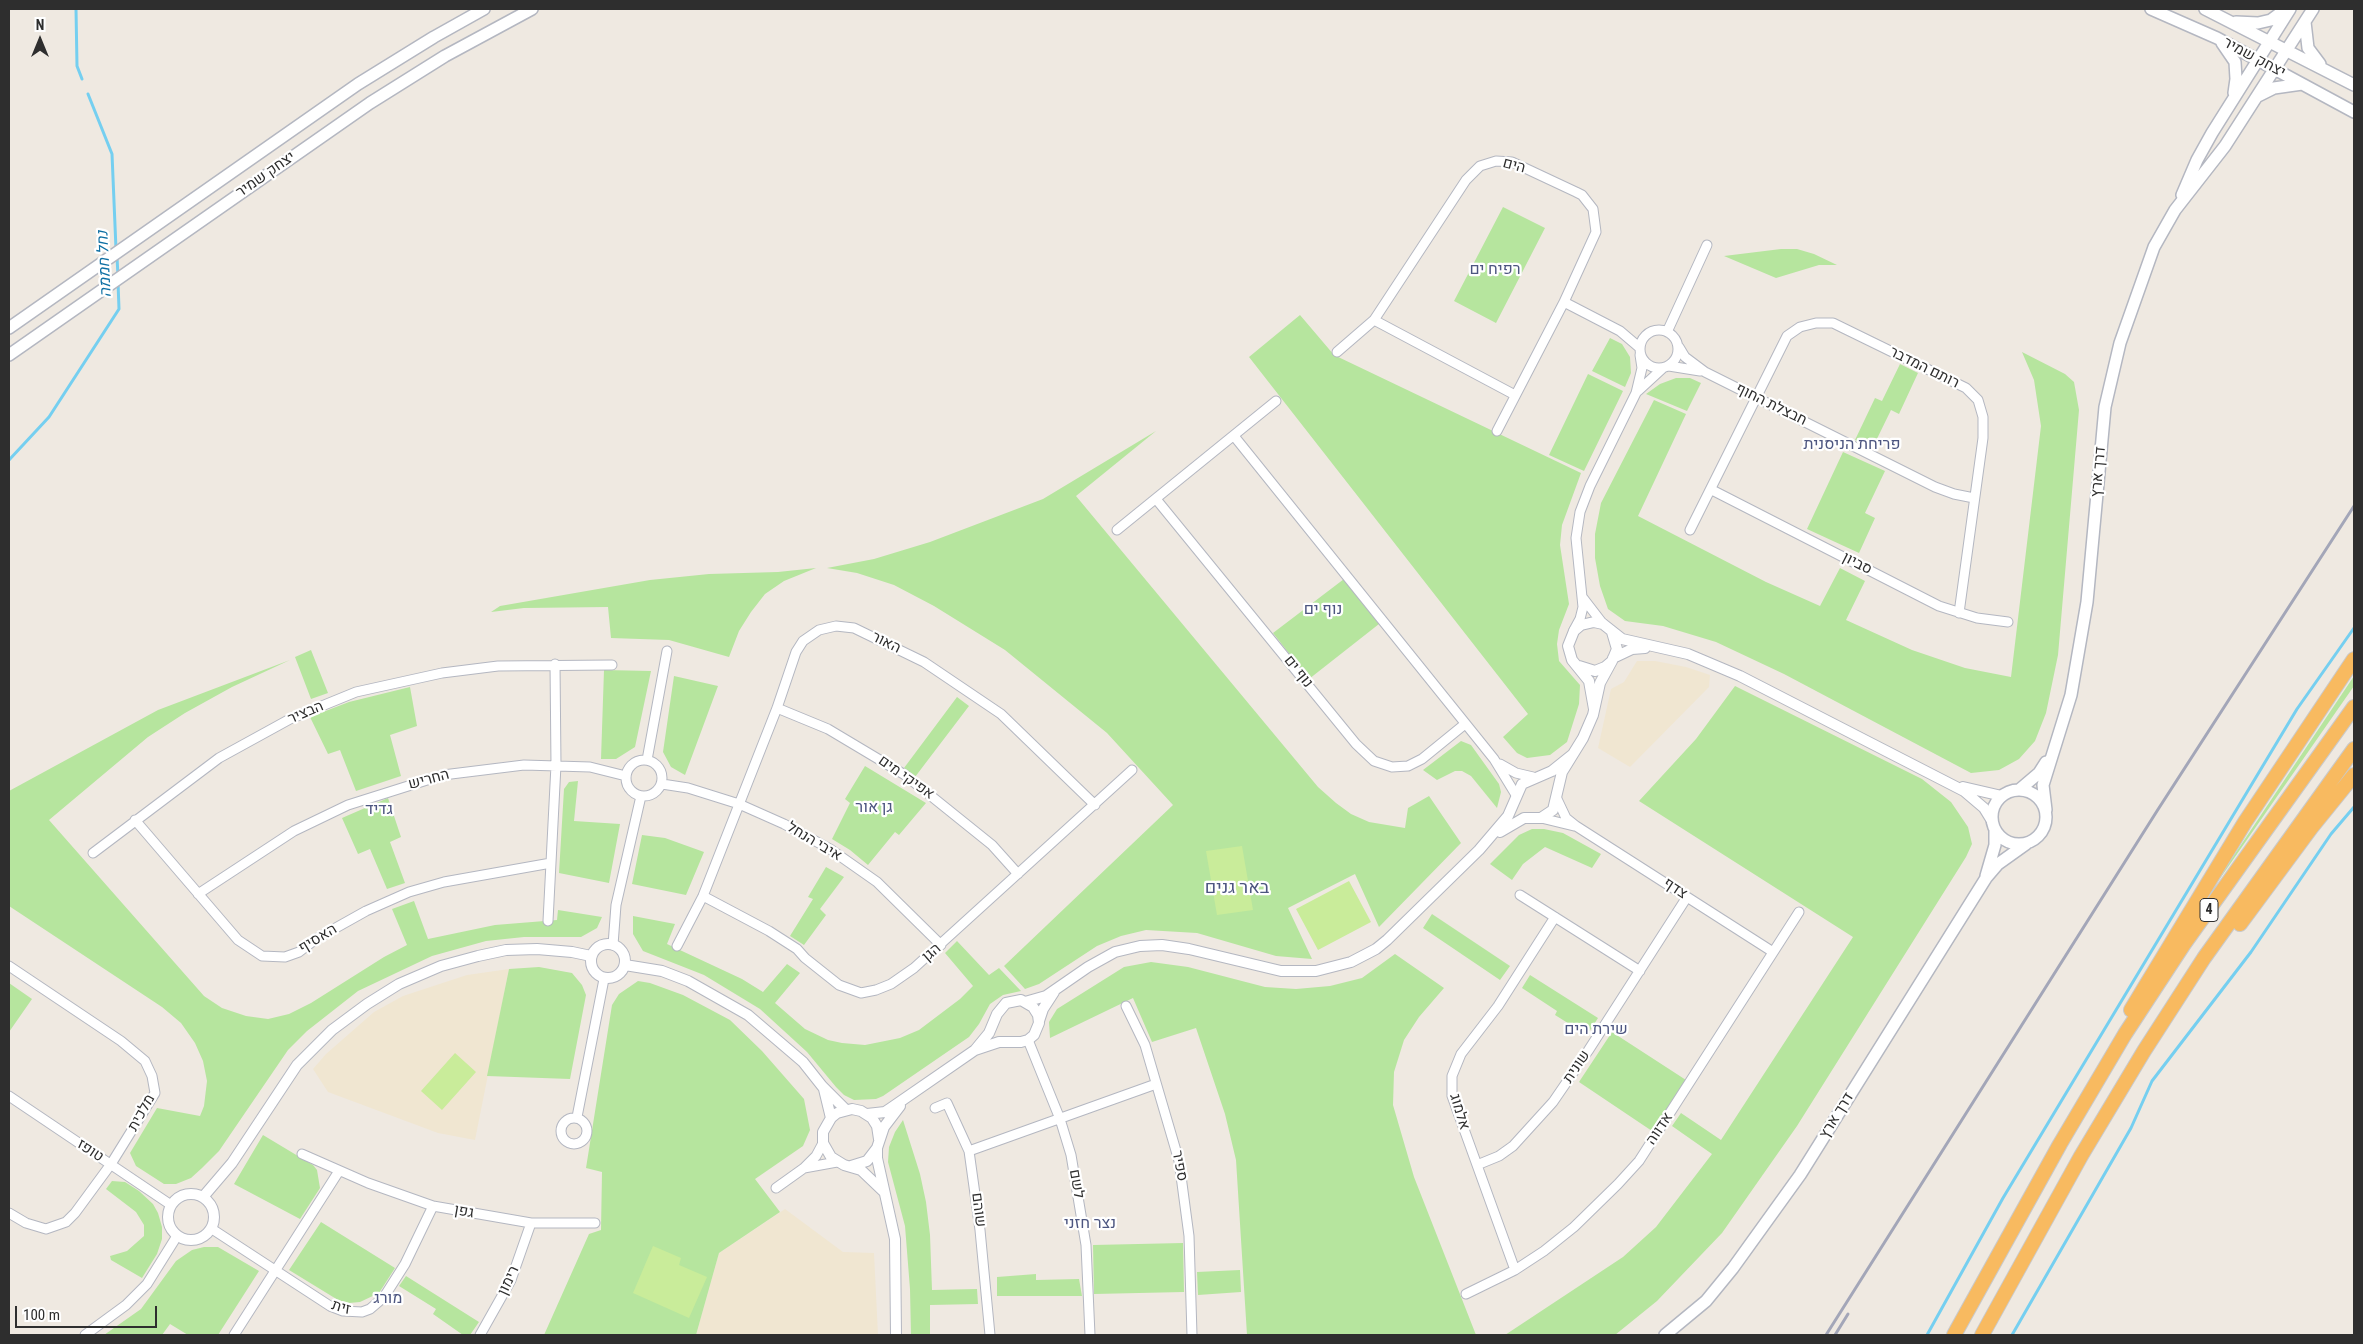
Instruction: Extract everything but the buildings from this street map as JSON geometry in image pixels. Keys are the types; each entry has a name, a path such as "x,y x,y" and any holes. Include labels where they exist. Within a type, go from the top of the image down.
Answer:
{"highway":[{"path":"2074,1120 2109,1047 2202,892 2354,659"},
{"name":"4","path":"1954,1335 2074,1120 2125,1034 2184,944 2354,707"},
{"name":"4","path":"1982,1335 2081,1156 2161,1025 2204,958 2354,748"},
{"path":"2161,1025 2226,943 2311,828 2354,774"}],"main road":[{"name":"יצחק שמיר","path":"9,328 358,84 434,37 484,9"},
{"name":"יצחק שמיר","path":"9,355 370,103 445,56 532,9"},
{"name":"יצחק שמיר","path":"2151,9 2217,38 2354,112"},
{"name":"יצחק שמיר","path":"2205,9 2287,49 2354,85"},
{"path":"2232,22 2258,23 2268,21 2286,9"},
{"name":"דרך ארץ","path":"2176,210 2197,160 2232,99 2290,9"},
{"name":"דרך ארץ","path":"2046,810 2044,784 2071,695 2087,602 2106,407 2120,343 2154,247 2176,210 2225,146 2313,9"},
{"path":"2305,21 2308,48 2322,67"},
{"path":"2217,38 2228,50 2234,62 2236,79 2232,99"},
{"path":"2255,98 2274,88 2304,84"},
{"name":"דרך ארץ","path":"2019,790 2039,773 2056,743"},
{"path":"2019,790 2036,795 2046,810 2045,827 2034,840 2026,844 2008,842 2000,837 1993,825 1992,811 2002,796 2019,790"},
{"name":"דרך ארץ","path":"1986,878 1994,845 1993,825"},
{"name":"דרך ארץ","path":"1665,1335 1706,1301 1800,1175 1986,878 1998,864 2026,844"}],"street":[{"name":"הים","path":"1337,352 1374,320 1469,175 1480,166 1496,161 1512,162 1566,187 1582,196 1593,209 1596,232 1564,302 1497,431"},
{"path":"1667,332 1707,245"},
{"path":"1564,302 1620,331 1640,352 1644,361 1653,368 1666,367"},
{"path":"1374,320 1515,395"},
{"name":"רותם המדבר","path":"1756,397 1787,336 1800,327 1816,323 1833,323 1966,388 1978,400 1983,417 1983,438 1959,613"},
{"path":"1620,331 1648,333 1659,330 1667,332 1674,337 1678,347 1676,358 1636,393"},
{"path":"1594,709 1589,681 1569,653 1568,646 1580,618 1582,597 1577,569 1576,538 1580,512 1590,486 1636,393 1642,368 1641,342 1648,333"},
{"name":"חבצלת החוף","path":"1678,347 1685,356 1705,372 1935,487 1954,494 1974,498"},
{"name":"חבצלת החוף","path":"1666,367 1705,372"},
{"path":"1690,530 1712,490 1756,397"},
{"path":"1117,530 1276,401"},
{"path":"1234,436 1494,759 1516,796 1522,812 1536,817"},
{"name":"סביון","path":"1712,490 1939,606 1959,613 2008,622"},
{"name":"נוף ים","path":"1156,499 1356,744 1374,761 1392,767 1414,764 1465,724"},
{"path":"1485,844 1511,825 1553,810 1562,772 1583,738 1594,709 1600,683 1617,649 1616,640 1582,597"},
{"path":"1574,631 1586,623 1607,627 1627,640 1688,654 1740,676 1952,784 1976,800 1993,825"},
{"name":"האור","path":"739,804 777,708 796,652 803,641 819,630 836,626 854,628 924,662 1001,714 1095,805"},
{"path":"1578,666 1595,671 1632,650 1661,648"},
{"path":"647,760 667,651"},
{"path":"548,921 556,765 555,664"},
{"name":"הבציר","path":"93,853 219,758 290,719 356,692 442,673 498,666 612,664"},
{"name":"אפיקי מים","path":"777,708 828,729 906,775 992,844 1018,874"},
{"path":"867,1114 885,1112 975,1050 989,1033 997,1014 1006,1003 1013,1000 1025,1002 1035,1000 1054,991 1100,959 1115,952 1140,946 1162,945 1189,949 1281,971 1306,972 1341,966 1363,957 1387,940 1485,844 1508,816 1522,784 1534,777 1552,771 1572,755"},
{"path":"1494,759 1508,769 1551,782 1557,796"},
{"path":"641,760 647,760 660,769 662,784 652,795 641,796 632,792 626,782 626,776 631,766 641,760"},
{"name":"החריש","path":"198,894 294,830 348,806 443,775 524,765 556,765 590,767 626,776"},
{"name":"הגן","path":"702,896 769,931 797,949 805,958 839,985 861,993 892,984 941,945 1132,770"},
{"name":"איבי הנחל","path":"662,784 688,788 739,804 784,824 836,853 877,882 918,920 941,945"},
{"path":"1952,784 2002,796"},
{"path":"613,945 616,905 641,796"},
{"name":"צדף","path":"1557,796 1566,818 1576,826 1773,952"},
{"path":"677,946 702,896 739,804"},
{"name":"צדף","path":"1536,817 1576,826"},
{"name":"האסיף","path":"135,820 238,940 262,956 284,956 299,952 316,939 366,911 409,892 444,882 551,863"},
{"path":"1520,896 1640,970"},
{"name":"שונית","path":"1476,1165 1499,1156 1513,1146 1553,1102 1687,897"},
{"name":"אדווה","path":"1466,1294 1515,1270 1574,1227 1639,1161 1799,912"},
{"name":"אלמוג","path":"1515,1270 1452,1096 1452,1076 1461,1054 1498,1006 1555,917"},
{"path":"604,944 613,945 624,954 625,965 616,976 604,979 592,969 591,956 598,946 604,944"},
{"path":"203,1197 232,1162 297,1065 332,1030 367,1004 399,984 441,966 506,950 537,949 572,952 591,956"},
{"path":"625,965 662,971 688,981 748,1015 803,1062 822,1086 846,1110"},
{"name":"מלכית","path":"9,966 121,1041 145,1061 152,1076 155,1093 111,1164 75,1213 66,1222 46,1228 26,1224 9,1213"},
{"path":"577,1118 604,979"},
{"path":"975,1050 999,1042 1021,1042 1028,1040 1034,1035 1043,1009 1054,991"},
{"path":"1025,1002 1038,1015 1038,1023"},
{"name":"ספיר","path":"1126,1006 1144,1045 1179,1161 1189,1236 1192,1335"},
{"path":"997,1014 997,1029 1001,1035 1011,1041"},
{"name":"לשם","path":"1028,1040 1060,1119 1071,1155 1082,1217 1088,1267 1090,1335"},
{"path":"969,1151 1156,1084"},
{"path":"822,1086 831,1118"},
{"name":"טופז","path":"9,1096 171,1205"},
{"path":"851,1166 867,1161 878,1144 889,1119 907,1098"},
{"name":"שוהם","path":"935,1108 947,1103 969,1151 980,1230 990,1335"},
{"path":"836,1162 823,1143 823,1132 831,1118 846,1110 860,1111 867,1114 877,1126 877,1158 895,1239 896,1335"},
{"path":"776,1188 804,1168 816,1156 823,1143"},
{"name":"גפן","path":"302,1154 339,1171 432,1206 531,1224 595,1223"},
{"path":"804,1168 836,1162 851,1166 869,1176 885,1194"},
{"path":"234,1335 339,1171"},
{"path":"186,1194 203,1197 212,1205 214,1211 212,1228 205,1236 197,1240 189,1241 177,1236 168,1223 171,1205 178,1198 186,1194"},
{"name":"זית","path":"212,1228 330,1306 353,1313 370,1309 384,1297 405,1264 432,1206"},
{"name":"רימון","path":"480,1335 511,1280 531,1224"},
{"path":"85,1335 126,1305 147,1284 177,1236"}],"shaded area":[{"path":"1637,661 1655,661 1686,667 1710,675 1709,687 1630,767 1598,748 1611,689 1624,682"},
{"path":"509,969 475,1140 438,1133 328,1092 313,1069 326,1054 374,1012 403,996 467,975"},
{"path":"785,1209 843,1252 874,1253 878,1335 696,1335 719,1253"}],"green space":[{"path":"1503,207 1545,228 1496,323 1454,301"},
{"path":"1781,249 1797,249 1814,254 1837,265 1819,265 1776,278 1724,256"},
{"path":"1300,315 1334,355 1581,473 1562,525 1560,545 1569,604 1559,630 1557,644 1559,661 1580,685 1579,704 1567,742 1550,755 1527,758 1517,753 1503,737 1528,714 1249,357"},
{"path":"1610,338 1622,344 1630,357 1631,373 1625,387 1592,371"},
{"path":"2022,352 2065,374 2074,382 2079,410 2058,655 2046,713 2035,741 2019,759 1999,770 1971,773 1784,674 1716,642 1663,626 1625,621 1608,609 1600,586 1595,558 1595,534 1601,503 1654,400 1686,414 1638,516 1766,582 1820,606 1840,568 1865,581 1846,620 1912,650 1965,668 2011,677 2041,426 2034,380"},
{"path":"1900,364 1918,373 1899,414 1891,410 1872,449 1855,440 1875,398 1882,401"},
{"path":"1588,374 1623,391 1584,471 1549,455"},
{"path":"1676,378 1690,378 1701,383 1687,411 1646,394 1660,384"},
{"path":"1156,431 1076,496 1318,787 1351,814 1369,822 1405,828 1408,808 1429,796 1461,843 1379,927 1355,874 1288,908 1312,959 1276,956 1197,933 1146,930 1121,936 1097,946 1039,984 1025,989 1004,966 1173,805 1107,733 1005,650 934,606 894,585 857,573 827,568 874,559 930,542 1043,499"},
{"path":"1843,452 1885,471 1865,513 1875,518 1859,553 1807,529"},
{"path":"816,568 784,581 765,594 739,631 729,657 669,640 611,638 608,607 524,608 491,612 500,606 650,580 709,574 778,572"},
{"path":"1344,579 1379,624 1309,679 1273,633"},
{"path":"311,650 328,693 311,699 295,657"},
{"path":"290,660 232,687 185,713 148,737 49,820 204,996 222,1008 246,1016 268,1019 289,1014 311,1003 384,957 407,945 392,909 414,901 428,939 495,925 557,920 558,910 602,917 597,928 581,937 524,937 486,941 432,956 358,991 307,1031 288,1050 219,1151 202,1168 191,1178 176,1184 164,1184 136,1166 130,1153 157,1108 200,1116 204,1106 207,1081 203,1061 195,1043 181,1023 162,1007 9,906 9,791 158,710"},
{"path":"604,670 651,671 635,747 616,759 601,759"},
{"path":"674,676 718,686 685,775 671,767 663,752"},
{"path":"2354,676 2354,686 2182,933"},
{"path":"1735,686 1922,779 1951,802 1968,827 1972,844 1966,857 1797,1126 1722,1233 1657,1301 1615,1335 1505,1335 1623,1257 1656,1227 1712,1154 1672,1126 1681,1113 1721,1140 1853,937 1639,801 1696,739"},
{"path":"410,687 417,726 390,735 401,776 356,791 340,750 328,754 310,717 349,702"},
{"path":"957,697 969,706 915,777 904,768"},
{"path":"1461,741 1471,745 1499,784 1501,792 1497,808 1471,776 1462,771 1455,771 1437,780 1423,770"},
{"path":"865,766 926,803 899,835 895,832 868,865 850,850 832,839 850,803 845,799"},
{"path":"578,781 574,821 620,824 609,883 559,873 564,789 569,782"},
{"path":"388,798 401,837 390,842 405,883 387,889 370,849 358,854 342,818"},
{"path":"1532,829 1544,829 1563,833 1601,854 1592,868 1545,847 1523,864 1512,880 1490,864 1519,835"},
{"path":"642,835 665,838 704,852 686,895 632,884"},
{"path":"1242,846 1253,910 1217,915 1206,851"},
{"path":"826,867 844,877 820,909 826,915 804,945 790,936 813,899 808,897"},
{"path":"1349,881 1371,922 1318,950 1296,909"},
{"path":"1432,914 1510,966 1500,980 1423,928"},
{"path":"633,916 675,924 667,944 742,979 763,992 787,964 800,973 775,1003 805,1029 828,1040 842,1043 865,1045 900,1038 919,1030 960,999 973,986 945,953 957,941 989,975 999,968 1021,991 1003,995 990,1004 969,1037 883,1096 876,1099 854,1100 844,1095 807,1052 760,1009 704,975 643,951 633,934"},
{"path":"1395,954 1444,988 1419,1017 1404,1040 1394,1072 1393,1105 1414,1177 1476,1335 1247,1335 1236,1160 1225,1114 1196,1028 1152,1042 1133,998 1050,1038 1049,1022 1057,1009 1124,967 1151,962 1188,967 1265,987 1296,989 1330,986 1362,978"},
{"path":"539,967 572,973 582,985 586,995 570,1079 487,1076 509,969"},
{"path":"1530,975 1598,1018 1587,1035 1555,1015 1557,1011 1522,988"},
{"path":"638,981 650,983 683,995 730,1020 762,1051 804,1099 810,1130 803,1146 755,1179 780,1212 719,1253 696,1335 544,1335 589,1234 601,1230 602,1172 586,1168 612,1005 619,994"},
{"path":"9,983 32,999 9,1032"},
{"path":"1612,1032 1686,1080 1652,1131 1579,1082"},
{"path":"455,1053 476,1072 442,1110 421,1091"},
{"path":"903,1120 920,1174 926,1202 930,1235 932,1290 977,1289 978,1304 930,1305 930,1335 911,1335 910,1289 905,1226 888,1162 889,1147 895,1132"},
{"path":"263,1135 313,1165 317,1170 320,1188 300,1219 234,1184"},
{"path":"112,1181 125,1182 139,1191 153,1204 158,1213 162,1227 162,1239 157,1254 142,1278 111,1260 110,1256 127,1251 144,1236 144,1225 136,1212 106,1189"},
{"path":"321,1222 395,1268 379,1293 360,1302 349,1303 338,1300 289,1270"},
{"path":"1183,1243 1184,1292 1094,1294 1093,1245"},
{"path":"653,1246 681,1258 679,1265 707,1277 689,1318 633,1293"},
{"path":"204,1247 218,1247 259,1271 218,1335 188,1335 170,1324 162,1335 104,1335 141,1309 176,1261 192,1250"},
{"path":"1240,1270 1241,1292 1198,1295 1197,1272"},
{"path":"1036,1274 1036,1280 1079,1279 1082,1296 997,1296 997,1277"},
{"path":"406,1276 479,1322 470,1335 463,1335 433,1314 436,1309 399,1286"}],"waterway":[{"name":"נחל חממה","path":"76,9 77,66 82,79"},
{"name":"נחל חממה","path":"88,94 112,154 116,249"},
{"name":"נחל חממה","path":"117,257 118,276"},
{"name":"נחל חממה","path":"9,460 49,417 119,309 118,282"},
{"path":"1927,1335 2003,1198 2297,709 2354,628"},
{"path":"2012,1335 2131,1128 2152,1081 2251,952 2331,834 2354,807"}],"railway":[{"path":"1826,1335 2157,811 2354,506"},
{"path":"1835,1335 1848,1314"}],"district":[{"name":"רפיח ים","path":"1495,270"},
{"name":"פריחת הניסנית","path":"1852,445"},
{"name":"נוף ים","path":"1323,610"},
{"name":"גן אור","path":"874,808"},
{"name":"גדיד","path":"379,810"},
{"name":"באר גנים","path":"1237,888"},
{"name":"שירת הים","path":"1596,1030"},
{"name":"נצר חזני","path":"1090,1224"},
{"name":"מורג","path":"388,1299"}]}
